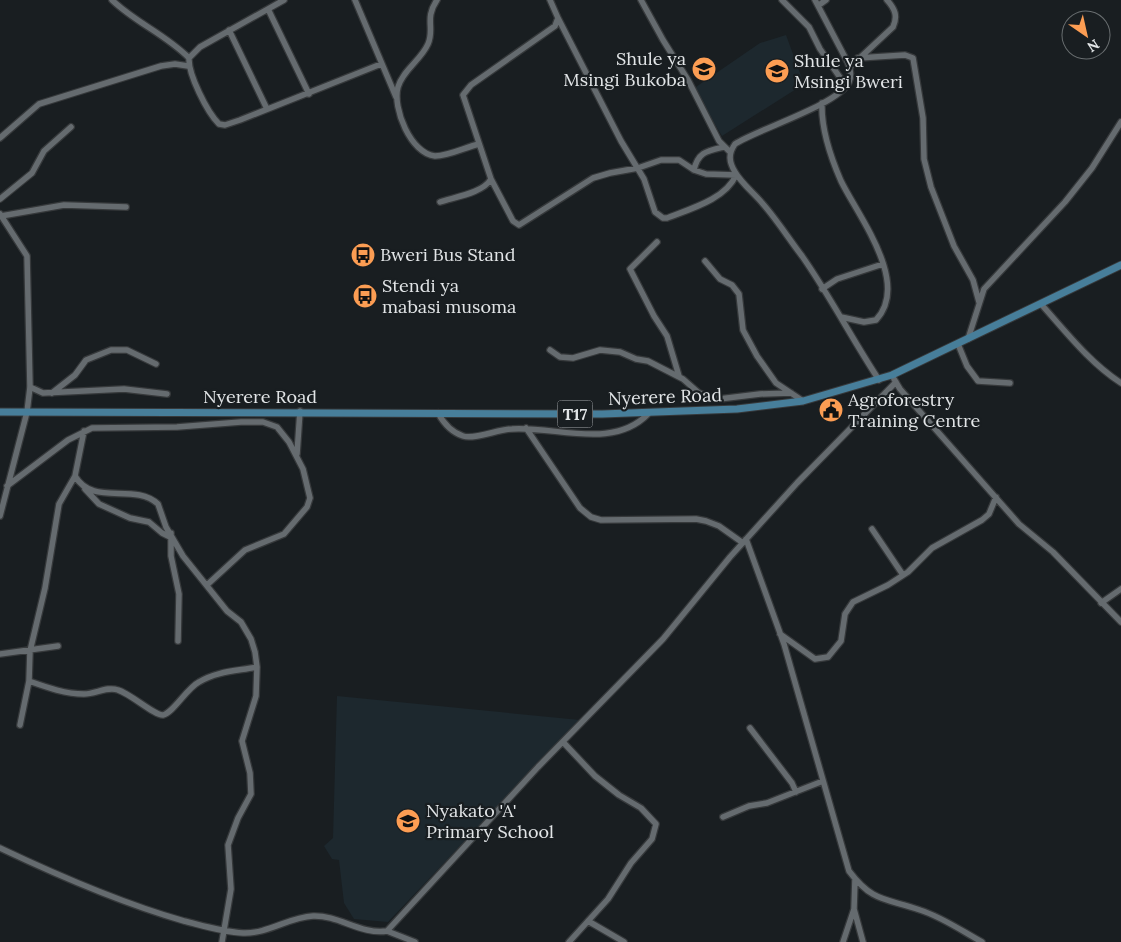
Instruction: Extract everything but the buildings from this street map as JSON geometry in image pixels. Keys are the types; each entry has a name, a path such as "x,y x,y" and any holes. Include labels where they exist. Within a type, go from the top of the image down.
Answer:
{"main road":[{"name":"Nyerere Road","path":"0,412 648,414 738,410 803,401 879,380 1121,265"}],"street":[{"path":"112,0 139,22 165,36 189,58"},
{"path":"284,0 200,47 189,58 188,66 204,100 219,124 225,125 266,110 381,64"},
{"path":"355,0 397,98 411,141 425,152 434,156 479,144"},
{"path":"397,98 402,78 429,42 430,10 436,0"},
{"path":"641,0 662,40 688,80 707,120 724,147 730,152"},
{"path":"782,0 809,27 820,49 846,86"},
{"path":"741,181 729,160 734,144 822,103 846,86 850,78 849,68 817,3 826,0"},
{"path":"849,68 893,27 896,19 895,10 888,0"},
{"path":"553,1 558,18 647,185 652,208 663,218 682,212 726,190 732,185 736,175"},
{"path":"268,8 309,94"},
{"path":"558,18 551,32 466,90 463,95 491,179 513,222 519,225 593,178 638,168 670,158 679,160 694,170 706,174 736,175 780,225 841,317 854,342 879,380"},
{"path":"229,30 266,110"},
{"path":"858,58 906,55 912,58 923,118 924,158 931,187 954,246 973,280 979,302"},
{"path":"0,138 39,104 161,66 175,64 188,66"},
{"path":"822,103 821,117 841,180 870,233 883,264 888,298 882,314 876,320 869,322 841,317"},
{"path":"968,339 979,302 990,280 1033,238 1092,168 1121,122"},
{"path":"0,199 32,173 44,151 71,127"},
{"path":"694,170 696,159 701,154 724,147"},
{"path":"440,202 480,188 488,184 491,179"},
{"path":"0,516 27,412 30,388 27,256 1,215 64,205 126,207"},
{"path":"657,242 630,269 654,316 667,336 678,376"},
{"path":"704,261 720,279 736,289 740,298 740,317 746,337 776,382 803,401"},
{"path":"822,289 837,279 883,264"},
{"path":"1041,304 1109,376 1121,383"},
{"path":"958,344 967,366 978,381 1010,383"},
{"path":"52,392 75,375 86,360 111,350 127,350 156,364"},
{"path":"550,350 560,356 573,358 600,350 620,352 636,359 648,361 668,373 678,376 699,392 719,399 760,394 791,393"},
{"path":"892,375 956,455 1019,524 1053,552 1121,622"},
{"path":"387,932 563,742 663,639 744,541 796,483 896,382"},
{"path":"30,388 43,392 124,389 167,394"},
{"path":"297,454 300,412"},
{"path":"438,413 445,425 464,436 511,428 574,434 619,431 631,428 648,414"},
{"path":"7,486 84,431 92,428 177,427 241,422 263,422 277,428 297,454 308,484 310,498 308,507 284,534 245,550 208,584"},
{"path":"526,428 580,508 591,517 610,520 696,519 719,526 744,541 780,634 844,858 855,879 870,894 882,900 921,910 982,942"},
{"path":"20,725 29,681 30,651 44,595 59,504 74,476 84,431"},
{"path":"74,476 99,504 124,516 148,522 162,533 170,535"},
{"path":"83,486 94,492 135,494 152,498 163,513 166,527 183,556 208,584 227,611 247,630 255,652 257,667 256,696 242,741 250,773 251,794 238,818 228,845 231,889 228,917 222,932 222,942"},
{"path":"780,634 815,659 828,657 841,642 845,614 850,604 903,575 932,548 982,520 989,514 996,498"},
{"path":"872,530 903,575"},
{"path":"170,535 179,594 178,641"},
{"path":"1101,602 1121,589"},
{"path":"0,654 58,646"},
{"path":"29,681 47,688 81,694 112,688 129,694 154,714 162,715 170,710 187,690 200,681 231,670 257,667"},
{"path":"750,728 796,792"},
{"path":"563,742 595,776 619,795 641,808 656,824 652,839 631,863 608,899 569,942"},
{"path":"723,817 749,806 767,803 823,781"},
{"path":"0,848 119,898 168,916 222,932 255,933 314,916 377,933 387,932 415,942"},
{"path":"843,942 854,909 855,879"},
{"path":"854,909 864,941"},
{"path":"588,922 624,942"}],"shaded area":[{"path":"786,35 804,84 722,136 693,89 760,43"},
{"name":"Nyakato 'A' Primary School","path":"337,696 580,720 388,922 354,919 344,903 339,860 332,859 324,846 333,838"}],"place":[{"name":"Shule ya Msingi Bukoba","path":"704,69"},
{"name":"Shule ya Msingi Bweri","path":"777,71"},
{"name":"Bweri Bus Stand","path":"363,255"},
{"name":"Stendi ya mabasi musoma","path":"365,296"},
{"name":"Agroforestry Training Centre","path":"831,410"},
{"name":"Nyakato 'A' Primary School","path":"408,821"}]}
